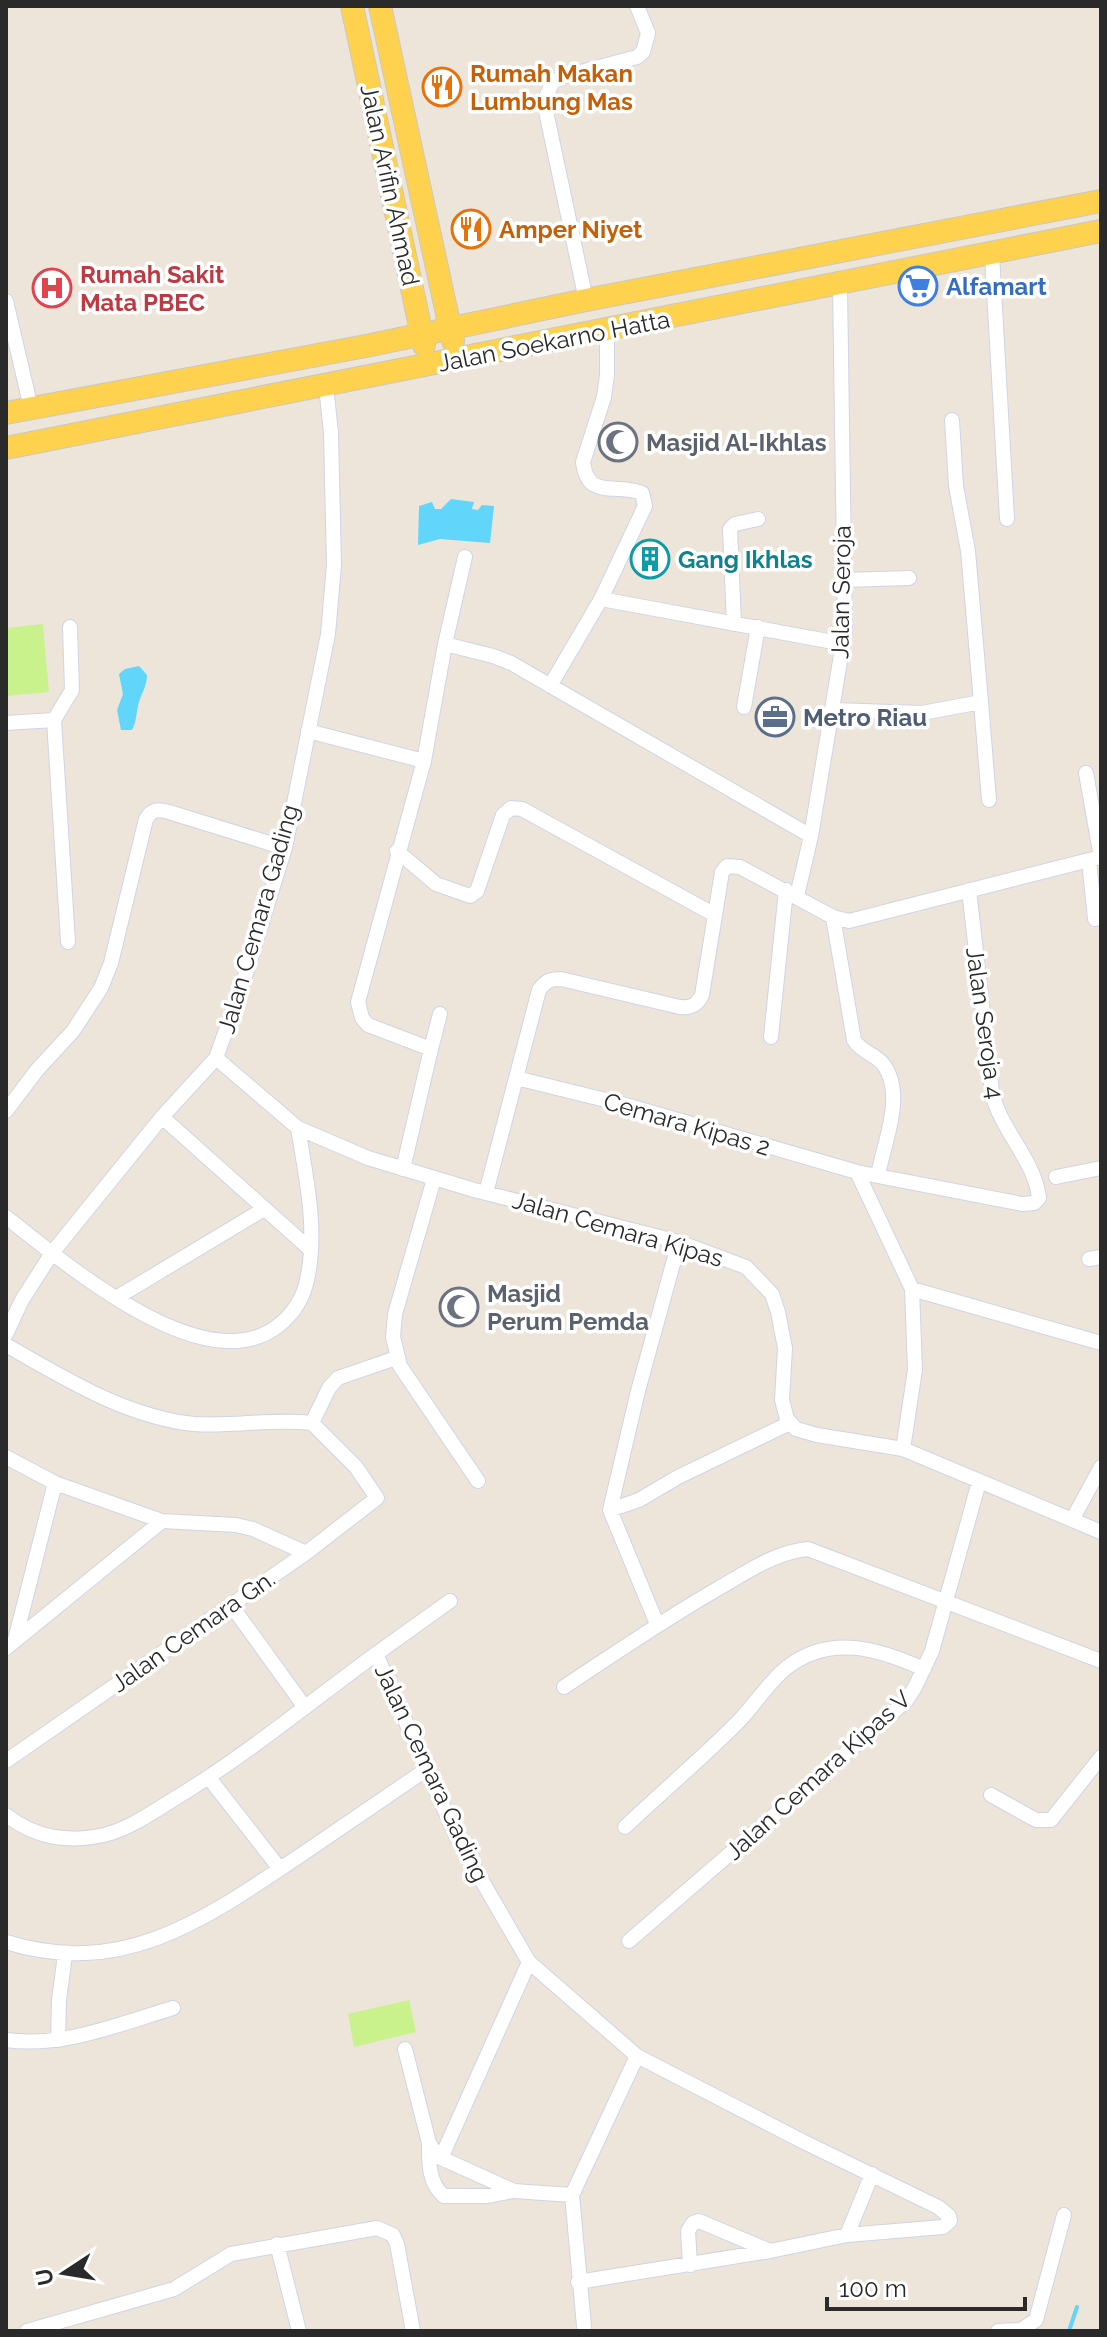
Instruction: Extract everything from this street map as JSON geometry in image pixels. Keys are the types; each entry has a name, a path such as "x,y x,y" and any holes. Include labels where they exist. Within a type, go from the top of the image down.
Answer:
{"main road":[{"name":"Jalan Arifin Ahmad","path":"352,6 428,365"},
{"name":"Jalan Arifin Ahmad","path":"380,6 457,359"},
{"name":"Jalan Soekarno Hatta","path":"6,413 1101,201"},
{"name":"Jalan Soekarno Hatta","path":"6,448 1101,231"},
{"path":"378,343 386,351 388,359 388,365 381,375"}],"street":[{"path":"586,300 544,102 552,83 562,77 637,57 643,52 648,33 637,6"},
{"path":"992,255 1007,519"},
{"name":"Jalan Seroja","path":"771,1037 792,893 811,836 844,644 840,284"},
{"path":"6,301 31,408"},
{"path":"550,686 601,599 645,502 642,493 637,490 596,487 588,481 584,472 583,462 604,397 607,331"},
{"name":"Jalan Cemara Gading","path":"6,1334 22,1300 52,1253 162,1117 216,1058 243,983 285,848 328,634 334,565 331,433 326,386"},
{"path":"952,420 956,486 968,551 989,800"},
{"path":"734,624 730,529 735,524 758,519"},
{"path":"431,1049 368,1025 362,1018 358,1002 424,761 445,644 465,557"},
{"path":"844,580 909,578"},
{"path":"601,599 844,644"},
{"path":"68,942 54,720 72,690 70,627"},
{"path":"744,707 758,627"},
{"path":"445,644 493,656 811,836"},
{"path":"833,710 922,713 981,702"},
{"path":"6,723 54,720"},
{"path":"308,731 424,761"},
{"path":"1086,773 1097,858 1095,919"},
{"path":"397,851 436,884 470,896 477,891 503,815 511,808 522,809 715,915"},
{"path":"6,1111 37,1070 73,1031 101,988 111,963 149,813 158,809 285,848"},
{"path":"486,1193 539,990 546,981 561,979 680,1007 687,1008 698,1003 702,995 722,872 727,866 740,867 833,917 849,921 1097,858"},
{"name":"Jalan Seroja 4","path":"857,1172 1022,1204 1034,1203 1039,1198 1036,1184 994,1101 969,890"},
{"path":"833,917 854,1040 879,1060 889,1076 893,1100 878,1175"},
{"path":"403,1169 440,1014"},
{"name":"Jalan Cemara Kipas","path":"216,1058 298,1128 368,1158 434,1179 679,1242 746,1267 772,1294 785,1348 782,1400 790,1423"},
{"name":"Cemara Kipas 2","path":"516,1078 626,1105 857,1172"},
{"path":"162,1117 311,1250"},
{"path":"6,1217 116,1298 162,1325 215,1339 249,1339 275,1329 290,1315 305,1289 311,1250 307,1183 298,1128"},
{"path":"1056,1177 1101,1168"},
{"path":"857,1172 912,1289 915,1370 903,1449"},
{"path":"434,1179 395,1314 393,1337 396,1358 478,1481"},
{"path":"116,1298 264,1209"},
{"path":"657,1624 610,1510 638,1391 679,1242"},
{"path":"912,1289 1101,1343"},
{"path":"6,1345 86,1389 136,1411 204,1424 312,1423 329,1388 338,1378 396,1358"},
{"name":"Jalan Cemara Gn.","path":"6,1761 306,1553 377,1498 356,1467 312,1423"},
{"path":"610,1510 639,1500 678,1477 790,1423 796,1429 817,1435 903,1449 1101,1532"},
{"path":"6,1457 55,1483 162,1521 236,1525 253,1529 306,1553"},
{"path":"1072,1520 1101,1467"},
{"name":"Jalan Cemara Kipas V","path":"629,1941 895,1711 915,1687 932,1651 979,1482"},
{"path":"11,1644 55,1483"},
{"path":"11,1644 162,1521"},
{"path":"564,1687 657,1624 765,1562 795,1550 808,1549 1101,1661"},
{"path":"376,1654 450,1601"},
{"path":"231,1605 304,1706"},
{"path":"625,1827 738,1721 786,1669 801,1659 819,1652 856,1646 888,1653 924,1669"},
{"name":"Jalan Cemara Gading","path":"6,1815 40,1835 58,1839 105,1835 129,1826 209,1778 376,1654 462,1847 529,1962 637,2056 938,2207 949,2216 950,2221 943,2227 847,2235"},
{"path":"991,1795 1036,1820 1051,1820 1101,1757"},
{"path":"6,1942 31,1950 65,1955 124,1948 168,1935 226,1904 427,1769"},
{"path":"209,1778 280,1869"},
{"path":"58,2040 65,1955"},
{"path":"441,2158 529,1962"},
{"path":"6,2040 28,2043 58,2040 173,2008"},
{"path":"405,2049 429,2143 433,2183 444,2196 488,2196 514,2191 572,2195"},
{"path":"584,2326 572,2195 637,2056"},
{"path":"429,2143 441,2158 514,2191"},
{"path":"578,2282 690,2265 847,2235 872,2174"},
{"path":"998,2331 1021,2330 1036,2320 1064,2215"},
{"path":"690,2265 688,2231 693,2223 699,2221 770,2251"},
{"path":"27,2331 174,2289 231,2254 377,2228 393,2235 397,2244 413,2331"},
{"path":"277,2244 299,2331"}],"green space":[{"path":"43,624 49,692 6,696 6,628"},
{"path":"409,2000 416,2032 354,2047 348,2014"}],"water":[{"path":"451,499 474,502 472,509 478,510 482,505 494,506 490,543 440,539 418,545 419,506 432,502 435,509 441,509"},
{"path":"139,666 147,679 135,723 132,730 121,730 117,710 123,694 119,674 125,669"}],"waterway":[{"path":"1069,2331 1077,2307"}],"place":[{"name":"Rumah Makan Lumbung Mas","path":"442,87"},
{"name":"Amper Niyet","path":"471,229"},
{"name":"Alfamart","path":"918,286"},
{"name":"Rumah Sakit Mata PBEC","path":"52,288"},
{"name":"Masjid Al-Ikhlas","path":"618,442"},
{"name":"Gang Ikhlas","path":"650,559"},
{"name":"Metro Riau","path":"775,717"},
{"name":"Masjid Perum Pemda","path":"459,1307"}]}
